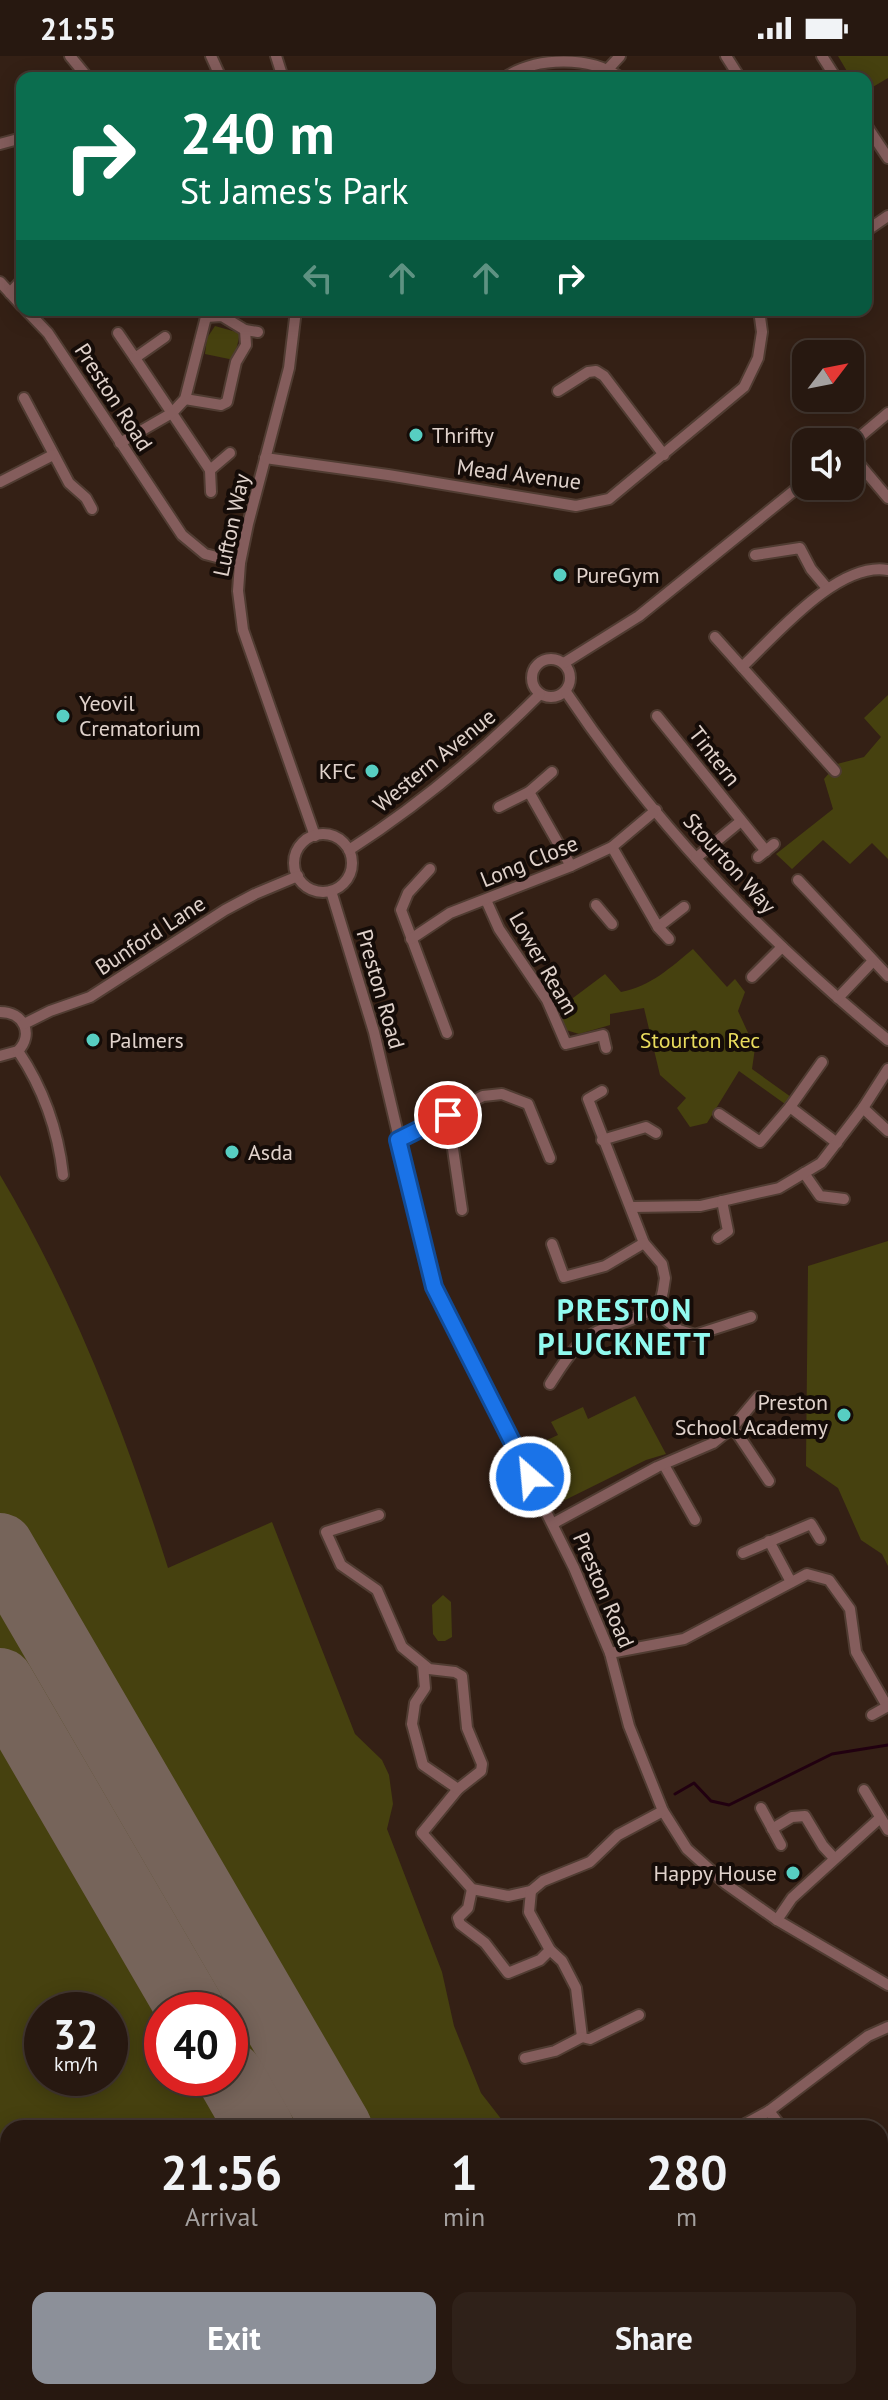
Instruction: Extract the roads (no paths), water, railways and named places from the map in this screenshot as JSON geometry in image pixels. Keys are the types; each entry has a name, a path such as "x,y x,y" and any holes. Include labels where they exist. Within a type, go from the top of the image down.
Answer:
{"street":[{"path":"70,56 83,72"},
{"path":"609,68 620,56"},
{"path":"519,72 552,59 570,57 593,60 614,72"},
{"path":"872,134 888,158"},
{"name":"Preston Road","path":"0,282 16,299"},
{"path":"10,293 16,286"},
{"name":"Preston Road","path":"32,316 48,333 182,535 205,554 240,563"},
{"path":"120,443 172,413 185,399 210,316"},
{"path":"222,316 245,330 258,332"},
{"name":"Lufton Way","path":"295,316 289,368 240,563 238,591 243,630 315,836"},
{"name":"Mead Avenue","path":"265,458 576,506 609,499 744,387 751,377 761,345 759,316"},
{"path":"185,399 221,405 227,402 236,362 246,345 245,330"},
{"path":"118,333 210,470 211,492"},
{"path":"135,358 165,337"},
{"path":"558,391 588,372 596,371 604,376 664,455"},
{"path":"24,398 69,483 86,498 92,509"},
{"path":"864,433 888,413"},
{"path":"210,470 230,453"},
{"path":"0,482 53,455"},
{"path":"864,470 888,498"},
{"path":"564,663 639,616 792,492"},
{"path":"755,555 800,548 811,569 827,588"},
{"path":"742,667 827,588 854,573 888,570"},
{"path":"715,637 835,771"},
{"path":"548,659 564,663 571,674 566,692 556,697 540,694 532,680 534,668 548,659"},
{"name":"Stourton Way","path":"566,692 603,747 696,858 782,947 888,1040"},
{"name":"Western Avenue","path":"349,850 427,795 505,729 540,694"},
{"name":"Tintern","path":"657,716 766,851"},
{"path":"499,807 529,792 552,772"},
{"path":"529,792 571,866"},
{"name":"Long Close","path":"411,939 450,913 612,847 656,810"},
{"path":"696,858 741,821"},
{"path":"315,836 334,837 349,850 350,874 345,882 331,891 308,888 295,867 297,850 315,836"},
{"path":"612,847 658,927 669,939"},
{"path":"430,869 408,893 401,910 447,1033"},
{"name":"Bunford Lane","path":"24,1024 90,997 225,910 298,876"},
{"path":"799,879 888,976"},
{"name":"Preston Road","path":"331,891 374,1032 434,1287 554,1523 610,1653 629,1726 663,1811 687,1849 726,1884 777,1920 888,1985"},
{"name":"Lower Ream","path":"486,900 499,929 547,1000 566,1044 603,1035 606,1048"},
{"path":"596,905 612,924"},
{"path":"658,927 684,907"},
{"path":"752,977 782,947"},
{"path":"838,998 873,961"},
{"path":"0,1012 15,1014 24,1024 26,1039 18,1051 0,1056"},
{"path":"18,1051 41,1091 51,1116 63,1175"},
{"path":"719,1114 760,1142 822,1062"},
{"path":"631,1207 700,1206 779,1188 821,1163 888,1069"},
{"path":"550,1384 571,1351 584,1340 603,1328 652,1309 661,1299 665,1278 662,1264 644,1243 585,1098 602,1091"},
{"path":"398,1140 483,1096 502,1094 528,1104 540,1148 550,1158"},
{"path":"790,1107 837,1143"},
{"path":"863,1108 888,1131"},
{"path":"448,1115 462,1210"},
{"path":"602,1140 646,1127 656,1133"},
{"path":"804,1173 820,1196 844,1199"},
{"path":"718,1238 728,1231 722,1201"},
{"path":"552,1244 564,1277 605,1266 644,1243"},
{"path":"652,1309 679,1330 695,1335 751,1317"},
{"path":"554,1523 713,1443 733,1427 758,1397"},
{"path":"733,1427 769,1481"},
{"path":"664,1465 695,1520"},
{"path":"379,1515 326,1532 341,1565 377,1590 402,1647 429,1669 455,1672 462,1676 467,1728 482,1764 481,1771 458,1789 422,1833 472,1889 508,1896 531,1891 543,1881 590,1862 618,1835 663,1811"},
{"path":"743,1553 811,1524 820,1539"},
{"path":"769,1541 791,1582"},
{"path":"610,1653 684,1639 807,1574 829,1580 850,1609 856,1652 887,1706 872,1715"},
{"path":"423,1665 425,1688 415,1703 412,1724 423,1765 458,1789"},
{"path":"864,1790 888,1830"},
{"path":"761,1808 781,1845"},
{"path":"772,1829 792,1817 805,1816 834,1858"},
{"path":"777,1920 792,1898 880,1818"},
{"path":"472,1889 468,1908 458,1918 460,1924 485,1943 508,1973 540,1960 550,1950"},
{"path":"529,1912 531,1891"},
{"path":"508,1896 529,1912 550,1950 562,1961 576,1988 582,2037"},
{"path":"525,2058 555,2051 582,2037 590,2039 639,2015"},
{"path":"753,2120 868,2036 888,2027"},
{"path":"769,2111 776,2120"}],"waterway":[{"path":"675,1794 694,1783 711,1801 729,1805 832,1754 888,1745"}],"place":[{"name":"Thrifty","path":"416,435"},
{"name":"PureGym","path":"560,575"},
{"name":"Yeovil Crematorium","path":"63,716"},
{"name":"KFC","path":"372,771"},
{"name":"Palmers","path":"93,1040"},
{"name":"Asda","path":"232,1152"},
{"name":"Preston School Academy","path":"844,1415"},
{"name":"Happy House","path":"793,1873"}],"district":[{"name":"PRESTON PLUCKNETT","path":"625,1328"}],"park label":[{"name":"Stourton Rec","path":"700,1040"}]}
